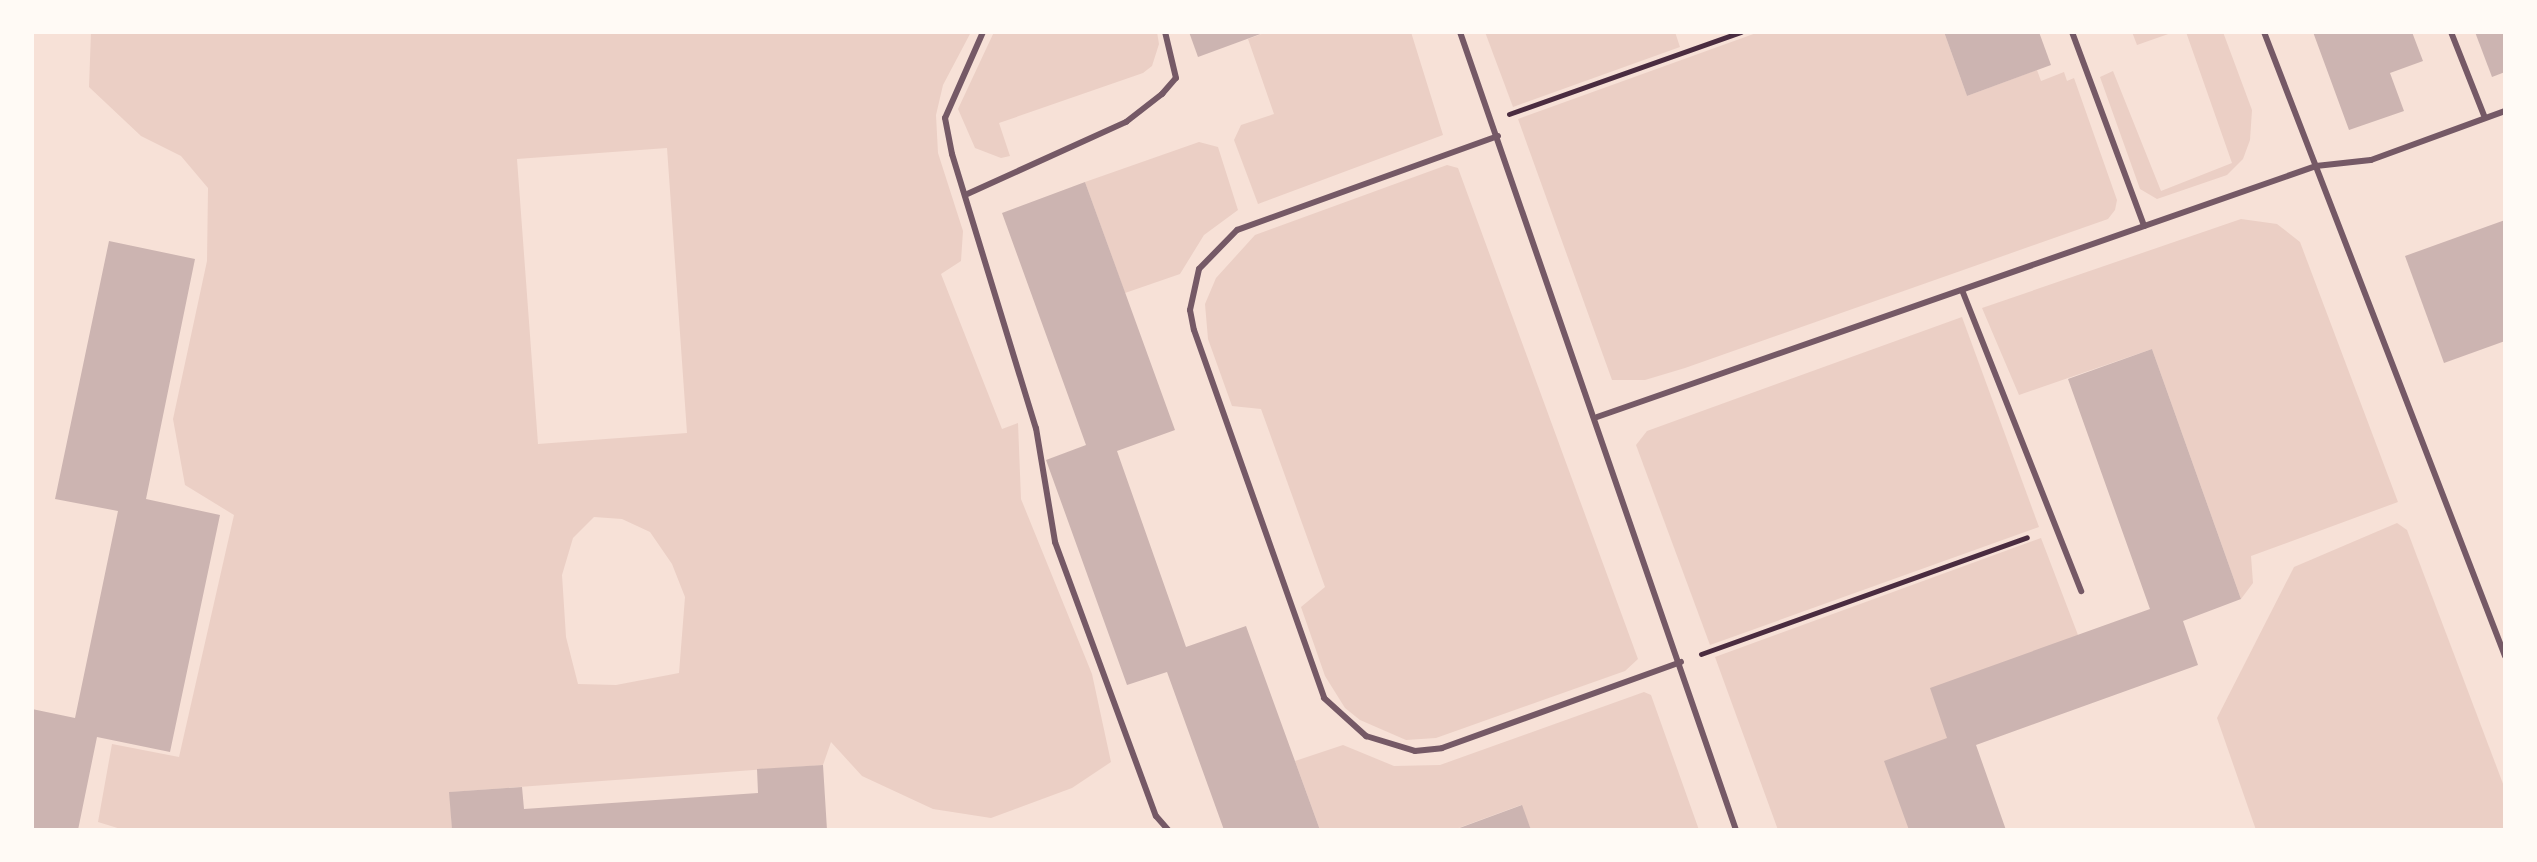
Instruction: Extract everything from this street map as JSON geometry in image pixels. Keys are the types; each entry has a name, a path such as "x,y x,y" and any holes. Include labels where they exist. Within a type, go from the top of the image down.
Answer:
{"lane":[{"path":"983,32 945,118 965,195 1036,428 1055,542 1156,816 1168,830"},
{"path":"965,195 1126,122 1162,94 1176,78 1165,32"},
{"path":"1460,32 1597,417 1736,830"},
{"path":"2072,32 2144,226"},
{"path":"2264,32 2505,656"},
{"path":"2451,32 2485,118"},
{"path":"1597,417 2316,166 2371,160 2505,111"},
{"path":"1498,136 1237,230 1199,269 1190,310 1194,330 1324,698 1366,736 1415,751 1442,748 1681,662"},
{"path":"1962,290 2081,591"}],"path":[{"path":"1493,120 1741,32"},
{"path":"1681,662 2027,537"}],"shaded area":[{"path":"91,32 971,32 943,85 936,115 938,153 963,231 961,261 941,274 1002,429 1018,423 1021,499 1092,674 1111,762 1072,788 991,818 933,809 862,776 831,742 823,765 450,792 452,830 124,830 98,822 112,744 179,757 234,515 185,485 173,419 207,261 208,188 181,156 141,136 89,87","holes":["667,148 687,433 538,444 517,159","594,517 622,519 650,532 672,564 685,597 679,673 616,685 578,684 566,637 562,575 573,538"]},
{"path":"994,32 1157,32 1159,44 1152,66 1143,73 999,123 1010,156 1001,158 975,148 958,109"},
{"path":"1267,32 1411,32 1443,135 1258,204 1234,140 1241,125 1274,114 1248,39"},
{"path":"1485,32 1675,32 1680,47 1513,107"},
{"path":"1759,32 1944,32 1967,96 2037,70 2041,81 2064,72 2067,81 2074,78 2117,200 2115,210 2108,219 1685,368 1645,380 1612,380 1518,119"},
{"path":"2132,32 2174,32 2137,45"},
{"path":"2186,32 2223,32 2252,110 2250,140 2243,159 2227,175 2157,199 2140,189 2100,77 2113,71 2161,191 2232,163"},
{"path":"1199,142 1218,147 1238,210 1204,235 1180,274 1125,293 1085,182"},
{"path":"1447,165 1458,168 1638,659 1625,671 1436,738 1406,740 1360,720 1345,708 1325,676 1301,607 1325,587 1261,409 1232,406 1208,339 1205,304 1216,278 1255,235"},
{"path":"2241,219 2277,224 2300,242 2398,502 2251,556 2253,583 2241,599 2152,349 2019,395 1982,308"},
{"path":"1962,317 2039,527 1710,645 1636,445 1647,431"},
{"path":"2397,523 2407,530 2505,789 2505,830 2256,830 2217,718 2294,567"},
{"path":"2041,538 2078,635 1947,738 1909,830 1778,830 1715,657"},
{"path":"1644,692 1651,695 1699,830 1531,830 1521,805 1453,830 1320,830 1295,761 1343,745 1394,766 1440,765"}],"building":[{"path":"1189,32 1266,32 1198,57"},
{"path":"1944,32 2039,32 2051,65 1967,96"},
{"path":"2313,32 2412,32 2423,61 2390,73 2404,111 2349,130"},
{"path":"2475,32 2505,32 2505,72 2492,77"},
{"path":"1085,182 1175,430 1117,451 1186,647 1246,626 1320,830 1224,830 1167,672 1127,685 1046,460 1086,445 1002,213"},
{"path":"2505,220 2505,341 2444,363 2405,256"},
{"path":"109,241 195,259 146,499 220,515 170,752 97,737 78,830 32,830 32,709 75,718 118,511 55,499"},
{"path":"2152,349 2241,599 2183,621 2198,665 1976,745 2006,830 1909,830 1884,761 1947,738 1930,688 2150,609 2068,379"},
{"path":"823,765 827,830 452,830 449,792 522,787 524,809 758,793 757,769"},
{"path":"1522,805 1531,830 1454,830"}]}
